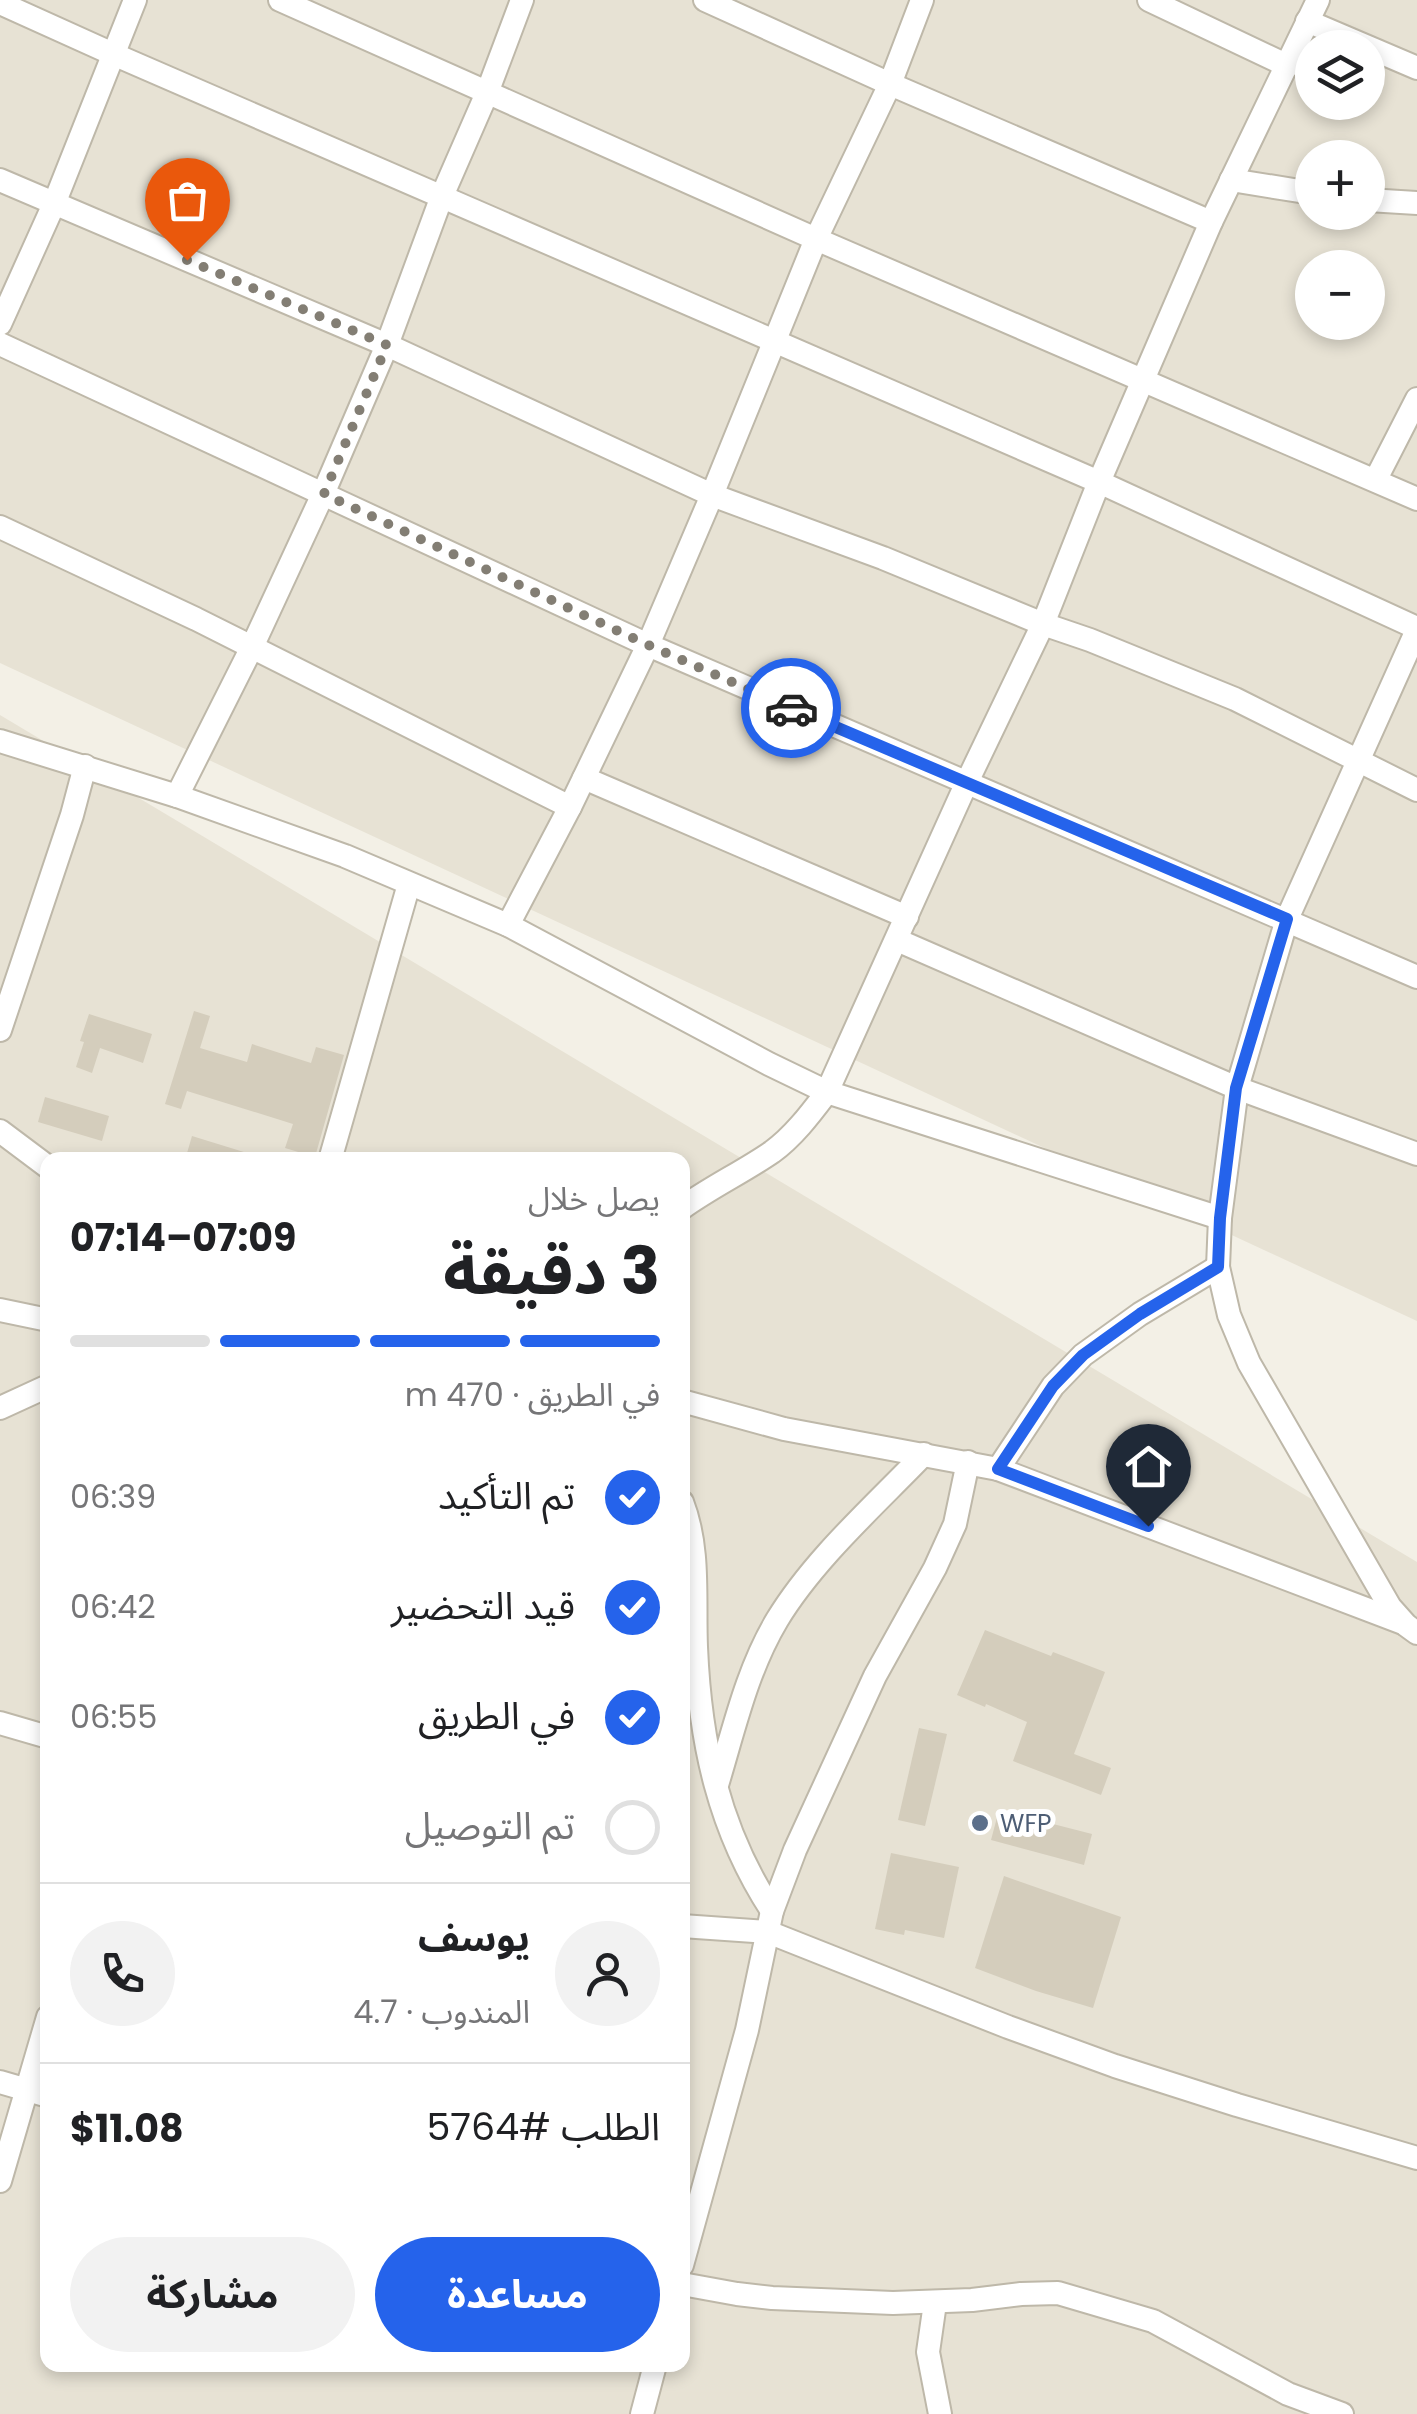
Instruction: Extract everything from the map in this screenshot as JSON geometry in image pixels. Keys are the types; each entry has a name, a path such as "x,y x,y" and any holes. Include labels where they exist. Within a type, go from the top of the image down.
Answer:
{"street":[{"path":"0,324 54,204 134,0"},
{"path":"280,0 816,239 1417,499"},
{"path":"177,796 324,494 387,345 442,196 522,0"},
{"path":"706,0 1211,222"},
{"path":"508,925 648,645 773,340 890,84 922,0"},
{"path":"1149,0 1288,66"},
{"path":"0,3 1099,482 1417,629 1287,919 1236,1088 1218,1267 1229,1315 1248,1363 1390,1608 1411,1629"},
{"path":"690,1202 773,1151 807,1118 826,1092 966,782 1043,624 1099,482 1211,222 1312,10 1417,68"},
{"path":"0,180 387,345 712,495 883,558 1235,699 1417,790"},
{"path":"1231,180 1295,190"},
{"path":"1385,201 1417,203"},
{"path":"0,344 648,645 1417,978"},
{"path":"1376,479 1417,399"},
{"path":"0,527 252,647 570,807"},
{"path":"0,741 177,796 345,856 508,925 826,1092 1220,1218"},
{"path":"0,1030 85,766"},
{"path":"584,778 907,918"},
{"path":"332,1152 409,884"},
{"path":"897,940 1236,1088 1417,1154"},
{"path":"0,1130 40,1162"},
{"path":"998,1469 1053,1386 1083,1355 1140,1314 1218,1267"},
{"path":"0,1310 40,1318"},
{"path":"0,1408 40,1390"},
{"path":"690,1403 784,1428 998,1469 1411,1629"},
{"path":"716,1788 748,1682 777,1621 824,1557 924,1454"},
{"path":"690,2237 738,2066 770,1922 794,1850 875,1676 936,1568 956,1524 968,1462"},
{"path":"690,1530 695,1566 698,1694 704,1738 734,1842 770,1922"},
{"path":"0,1723 40,1735"},
{"path":"690,1926 770,1922 1008,2027 1115,2066 1417,2158"},
{"path":"0,2082 37,2093 0,2181"},
{"path":"690,2285 772,2298 935,2303 1043,2292 1072,2297 1153,2321 1288,2394 1342,2414"},
{"path":"935,2303 928,2352 940,2414"},
{"path":"642,2414 653,2372"}],"shaded area":[{"path":"0,0 1417,0 1417,1321 0,663"},
{"path":"0,715 1417,1562 1417,2414 0,2414"}],"building":[{"path":"194,1011 210,1016 200,1048 247,1062 252,1044 311,1063 316,1047 344,1055 316,1152 285,1148 293,1124 187,1091 181,1109 165,1104"},
{"path":"89,1014 152,1034 143,1063 100,1048 92,1073 76,1067"},
{"path":"45,1097 109,1116 102,1141 38,1122"},
{"path":"192,1136 244,1152 187,1152"},
{"path":"985,1630 1105,1672 1074,1754 1111,1768 1101,1795 1013,1761 1027,1722 957,1695"},
{"path":"919,1728 947,1734 925,1826 898,1820"},
{"path":"999,1810 1092,1834 1084,1865 991,1840"},
{"path":"891,1853 959,1867 944,1938 875,1929"},
{"path":"1004,1876 1121,1917 1093,2008 975,1968"}],"way so far":[{"path":"187,260 387,345 324,494 791,708"}],"place":[{"name":"WFP","path":"980,1823"}],"route":[{"path":"791,708 1287,919 1236,1088 1218,1267 1140,1314 1083,1355 1053,1386 998,1469 1148,1526"}]}
